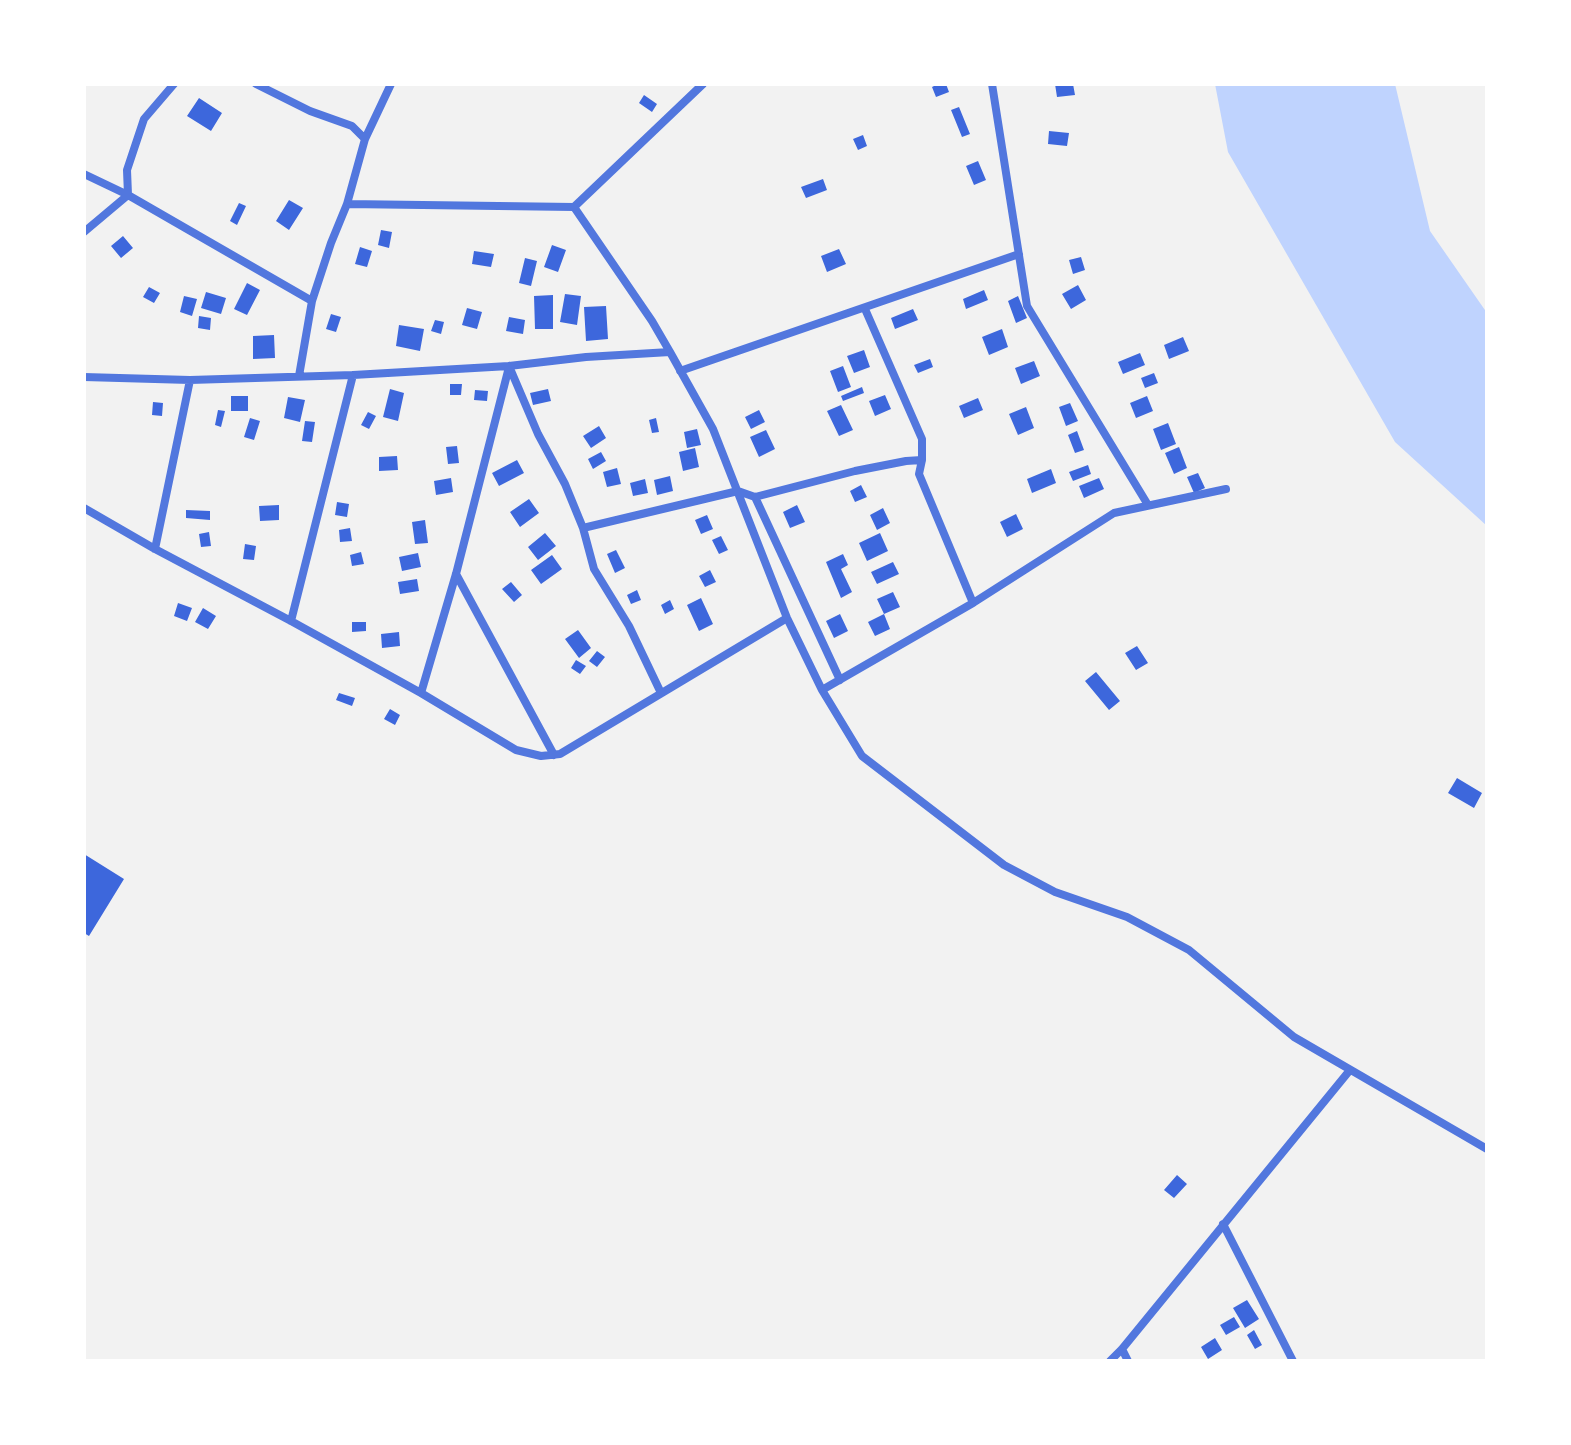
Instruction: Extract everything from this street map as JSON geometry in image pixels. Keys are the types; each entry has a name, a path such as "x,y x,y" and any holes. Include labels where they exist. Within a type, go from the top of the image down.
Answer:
{"street":[{"path":"128,195 127,170 144,119 174,84"},
{"path":"256,84 310,111 352,126 365,139"},
{"path":"299,376 312,301 347,204 365,139 391,84"},
{"path":"992,84 1027,306 1148,505"},
{"path":"347,204 574,207 696,86"},
{"path":"84,174 128,195 312,301"},
{"path":"84,232 128,195"},
{"path":"574,207 652,321 713,429 787,618 822,690 862,756 1004,865 1055,892 1127,917 1189,950 1294,1037 1487,1149"},
{"path":"680,371 1019,254"},
{"path":"865,309 922,439 919,474 973,603"},
{"path":"84,377 190,380 353,375 670,352"},
{"path":"509,366 538,434 565,484 583,528 594,569 629,626 661,693"},
{"path":"421,693 456,574 509,366"},
{"path":"84,367 98,376"},
{"path":"291,621 353,375"},
{"path":"155,549 190,380"},
{"path":"583,528 738,491 755,497 855,471 922,460"},
{"path":"822,690 973,603 1114,513 1226,489"},
{"path":"755,497 840,680"},
{"path":"84,508 421,693 516,750 541,756 560,754 787,618"},
{"path":"456,574 554,755"},
{"path":"1110,1361 1350,1070"},
{"path":"1223,1224 1293,1361"},
{"path":"1122,1349 1128,1361"}],"water":[{"path":"1215,84 1395,84 1430,231 1487,313 1487,526 1395,442 1228,152"}],"building":[{"path":"946,84 949,92 936,97 932,87"},
{"path":"1055,84 1073,84 1075,95 1057,97"},
{"path":"644,95 657,104 652,112 639,103"},
{"path":"199,98 222,113 211,131 187,116"},
{"path":"959,107 970,134 962,137 951,110"},
{"path":"1049,131 1069,133 1067,146 1048,144"},
{"path":"863,135 867,146 858,150 853,139"},
{"path":"978,161 986,180 974,185 966,166"},
{"path":"823,179 827,190 806,198 801,187"},
{"path":"289,200 303,208 289,230 276,221"},
{"path":"239,203 246,206 237,225 230,221"},
{"path":"381,230 392,232 389,248 378,245"},
{"path":"123,236 133,248 121,258 111,246"},
{"path":"552,245 566,250 558,272 544,267"},
{"path":"360,247 372,251 367,267 355,264"},
{"path":"839,249 846,264 827,272 821,256"},
{"path":"474,251 494,254 491,267 472,264"},
{"path":"1081,257 1085,270 1073,274 1069,260"},
{"path":"525,258 537,261 531,286 519,283"},
{"path":"247,283 260,290 247,315 234,309"},
{"path":"1078,285 1086,300 1071,309 1062,294"},
{"path":"149,287 160,293 154,303 143,297"},
{"path":"984,290 988,300 966,309 963,299"},
{"path":"206,292 226,298 221,314 201,308"},
{"path":"565,294 581,296 577,325 560,322"},
{"path":"553,295 553,329 535,329 534,296"},
{"path":"184,296 197,299 192,316 180,312"},
{"path":"1018,296 1027,318 1016,323 1008,301"},
{"path":"606,306 608,339 586,341 584,307"},
{"path":"467,308 482,312 477,329 462,325"},
{"path":"913,309 918,320 895,329 891,318"},
{"path":"331,314 341,317 336,332 326,329"},
{"path":"199,316 211,318 210,330 198,328"},
{"path":"509,317 525,320 523,334 506,331"},
{"path":"435,320 444,322 441,334 431,331"},
{"path":"399,325 424,329 420,351 396,346"},
{"path":"1002,329 1008,347 989,355 982,337"},
{"path":"274,335 275,358 253,359 253,336"},
{"path":"1183,337 1189,351 1169,359 1164,345"},
{"path":"864,350 870,367 854,373 847,356"},
{"path":"1140,353 1145,365 1123,374 1118,362"},
{"path":"930,359 933,367 918,373 914,365"},
{"path":"1034,361 1040,376 1021,384 1015,368"},
{"path":"843,366 851,387 838,392 830,371"},
{"path":"1154,373 1158,383 1145,388 1141,378"},
{"path":"450,384 462,384 461,395 450,395"},
{"path":"862,387 864,393 843,401 841,396"},
{"path":"390,389 404,393 398,421 383,417"},
{"path":"548,389 551,401 533,405 530,393"},
{"path":"475,390 488,391 487,401 474,400"},
{"path":"885,395 891,409 875,416 869,401"},
{"path":"231,396 248,396 248,411 231,411"},
{"path":"1147,396 1153,411 1136,418 1130,403"},
{"path":"288,397 305,400 300,422 284,418"},
{"path":"978,398 983,410 964,418 959,406"},
{"path":"153,402 163,403 162,416 152,415"},
{"path":"1070,403 1078,421 1066,426 1059,407"},
{"path":"841,405 853,430 839,436 827,411"},
{"path":"1026,407 1034,428 1018,435 1009,414"},
{"path":"218,410 225,411 221,427 215,425"},
{"path":"759,410 765,422 751,429 745,417"},
{"path":"368,412 376,416 369,429 361,425"},
{"path":"250,418 260,421 254,440 244,437"},
{"path":"656,418 659,432 652,433 649,420"},
{"path":"305,421 315,422 312,442 302,441"},
{"path":"1168,423 1176,444 1161,450 1153,429"},
{"path":"599,426 606,438 591,448 583,436"},
{"path":"697,429 701,445 687,448 684,432"},
{"path":"766,430 775,449 759,457 750,437"},
{"path":"1077,431 1084,450 1075,453 1068,435"},
{"path":"457,446 459,463 448,464 446,447"},
{"path":"1179,447 1187,468 1174,474 1165,453"},
{"path":"695,448 699,467 683,471 679,452"},
{"path":"601,452 606,461 593,469 588,459"},
{"path":"397,456 398,470 379,471 379,457"},
{"path":"517,460 524,473 499,486 492,473"},
{"path":"1088,465 1091,474 1073,481 1069,472"},
{"path":"617,468 621,484 607,487 603,472"},
{"path":"1051,469 1056,483 1032,493 1027,479"},
{"path":"1198,473 1205,488 1194,493 1187,477"},
{"path":"670,476 673,491 657,495 654,480"},
{"path":"451,478 453,492 436,495 434,481"},
{"path":"1099,478 1104,489 1084,498 1079,486"},
{"path":"645,479 648,493 633,496 630,483"},
{"path":"861,485 867,497 855,502 850,491"},
{"path":"529,499 539,513 520,527 510,512"},
{"path":"337,502 349,504 347,517 335,515"},
{"path":"279,505 279,520 260,521 259,506"},
{"path":"797,505 805,522 790,528 783,512"},
{"path":"883,508 890,523 877,530 870,515"},
{"path":"186,510 210,511 210,520 186,518"},
{"path":"1016,514 1023,529 1007,537 1000,522"},
{"path":"707,515 713,529 701,534 695,520"},
{"path":"425,520 428,543 415,544 412,522"},
{"path":"350,528 352,541 340,542 339,530"},
{"path":"209,532 211,546 201,547 199,534"},
{"path":"545,533 556,546 538,560 528,547"},
{"path":"880,533 888,551 867,561 859,543"},
{"path":"721,536 728,550 719,554 712,540"},
{"path":"245,544 256,546 254,560 243,559"},
{"path":"616,550 625,568 615,573 607,554"},
{"path":"361,552 364,564 352,566 350,555"},
{"path":"418,553 421,567 402,571 399,557"},
{"path":"843,554 848,565 841,569 852,592 841,598 826,562"},
{"path":"552,555 562,569 541,584 531,570"},
{"path":"893,562 899,574 877,584 871,572"},
{"path":"710,570 716,582 705,587 699,576"},
{"path":"417,579 419,591 400,594 398,582"},
{"path":"511,582 522,595 514,602 502,589"},
{"path":"637,590 641,600 631,604 627,595"},
{"path":"893,592 900,607 884,614 877,599"},
{"path":"701,598 713,624 699,631 687,605"},
{"path":"670,600 674,609 665,614 661,605"},
{"path":"178,603 192,608 187,621 174,616"},
{"path":"203,608 216,616 208,629 195,622"},
{"path":"840,614 848,631 834,638 826,621"},
{"path":"884,614 890,629 875,636 868,622"},
{"path":"352,622 366,622 366,631 352,632"},
{"path":"578,630 591,648 579,658 565,639"},
{"path":"399,632 400,646 382,648 381,634"},
{"path":"1137,646 1148,663 1136,670 1125,653"},
{"path":"597,651 605,657 597,667 589,661"},
{"path":"576,660 586,666 580,674 571,668"},
{"path":"1096,672 1120,701 1109,710 1085,681"},
{"path":"339,693 355,698 352,706 336,700"},
{"path":"390,709 400,715 395,725 384,719"},
{"path":"1457,778 1482,793 1474,808 1448,793"},
{"path":"84,854 124,879 89,936 84,933"},
{"path":"1177,1175 1187,1184 1174,1198 1164,1190"},
{"path":"1247,1300 1259,1319 1245,1328 1233,1308"},
{"path":"1234,1317 1240,1327 1226,1335 1220,1325"},
{"path":"1254,1330 1262,1345 1255,1349 1247,1335"},
{"path":"1215,1338 1222,1350 1208,1359 1201,1347"}]}
